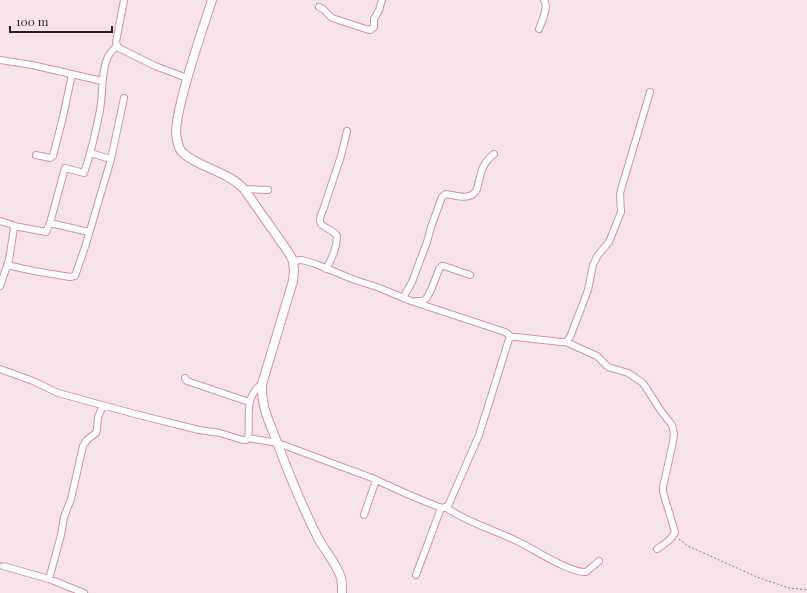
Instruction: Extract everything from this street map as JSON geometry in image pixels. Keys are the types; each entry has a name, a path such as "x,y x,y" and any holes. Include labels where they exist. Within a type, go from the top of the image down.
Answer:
{"street":[{"path":"124,0 116,42 117,46 155,66 187,78"},
{"path":"212,0 180,105 177,140 179,148 187,156 227,176 244,189 280,239 293,261 293,281 262,384 262,396 264,406 293,483 313,527 341,577 342,593"},
{"path":"319,7 332,18 370,30 374,27 374,18 382,0"},
{"path":"540,29 546,7 544,0"},
{"path":"0,221 14,226 46,232 50,223 65,168 84,173 100,110 102,81 108,57 117,46"},
{"path":"0,60 32,65 102,81"},
{"path":"36,155 50,158 53,156 72,74"},
{"path":"566,342 570,337 588,290 596,258 609,242 621,212 620,193 650,92"},
{"path":"7,265 70,277 75,276 111,159 124,98"},
{"path":"326,269 335,249 337,236 334,232 322,226 320,223 320,216 341,156 347,131"},
{"path":"90,153 111,159"},
{"path":"403,298 412,282 442,197 446,194 464,197 473,195 476,192 485,162 494,154"},
{"path":"244,189 268,190"},
{"path":"50,223 89,232"},
{"path":"0,286 7,265 14,226"},
{"path":"293,261 302,260 312,263 411,301 505,332 512,337 566,342 597,356 607,366 628,373 643,383 672,425 674,434 663,492 675,529 675,535 657,549"},
{"path":"411,301 426,299 439,269 442,266 470,275"},
{"path":"0,369 33,381 58,393 102,406 198,430 220,433 243,440 248,438 278,444 376,480 439,508 448,506 479,435 508,342 512,337"},
{"path":"185,378 187,381 249,402"},
{"path":"248,438 249,402 256,388 262,384"},
{"path":"49,580 61,535 64,514 71,499 83,446 86,440 96,432 98,417 102,406"},
{"path":"364,515 376,480"},
{"path":"443,507 469,521 519,542 576,571 582,573 586,572 599,561"},
{"path":"416,575 443,507"},
{"path":"3,566 49,580 84,593"}],"path":[{"path":"675,535 688,546 757,577 789,588 807,590"}]}
